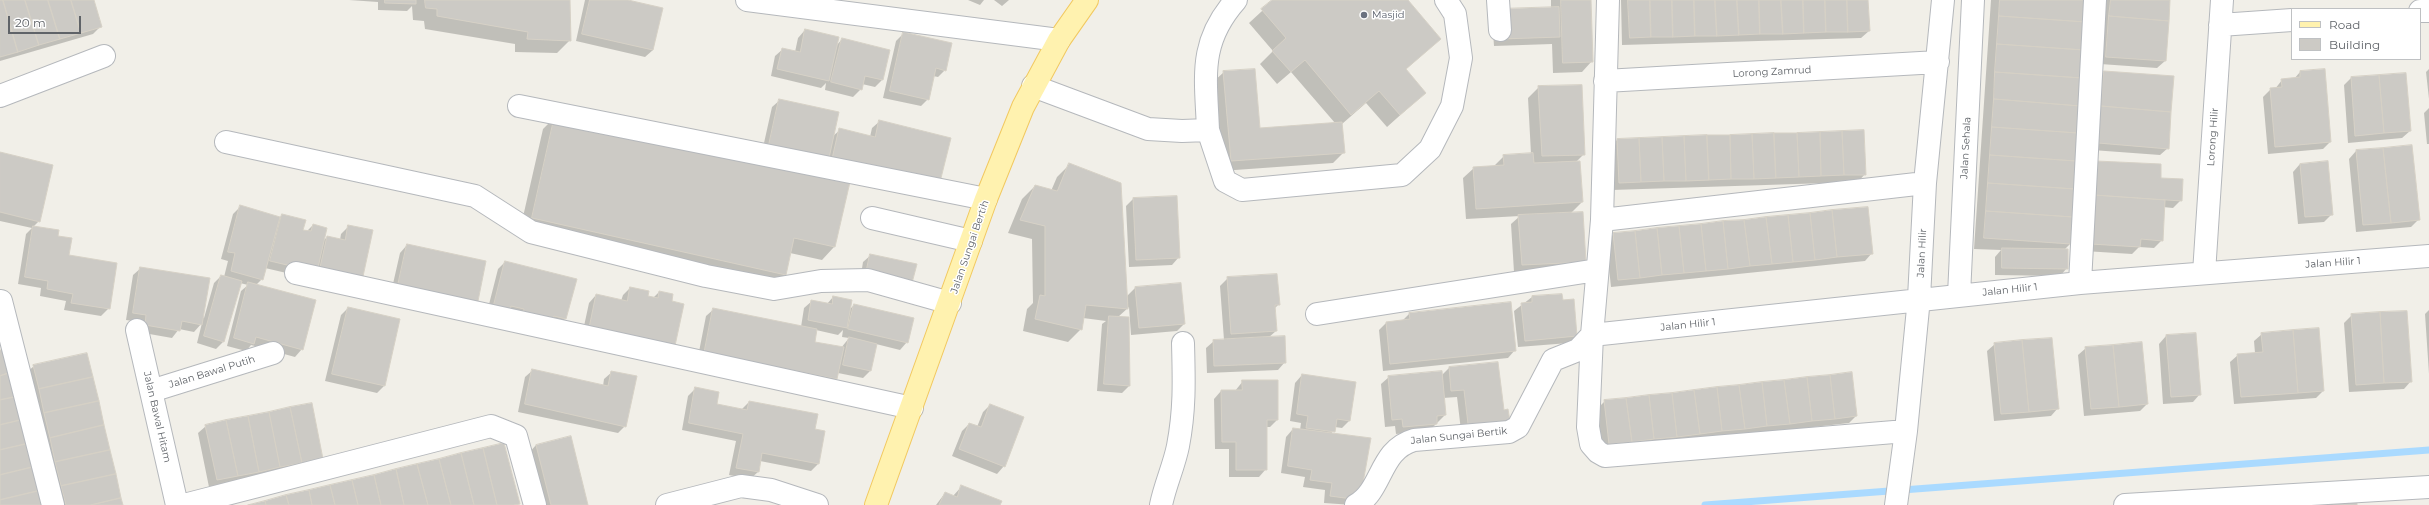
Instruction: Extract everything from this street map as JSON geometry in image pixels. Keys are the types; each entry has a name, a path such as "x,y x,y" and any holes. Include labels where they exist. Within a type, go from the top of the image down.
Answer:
{"main road":[{"name":"Jalan Sungai Bertih","path":"876,505 950,303 986,199 1033,86 1059,40 1087,0"}],"street":[{"path":"747,0 774,2 1059,40"},
{"path":"1236,0 1223,15 1208,47 1206,68 1208,130 1225,181 1242,190 1402,176 1430,149 1452,106 1461,58 1455,14 1446,0"},
{"path":"1498,0 1500,30"},
{"path":"1608,0 1602,220 1592,335 1588,427 1591,444 1598,452 1605,456 1906,431"},
{"name":"Jalan Hilir","path":"1896,504 1906,431 1919,298 1926,183 1943,0"},
{"name":"Jalan Sehala","path":"1959,295 1973,0"},
{"path":"2080,283 2095,0"},
{"name":"Lorong Hilir","path":"2204,273 2222,0"},
{"path":"2220,25 2291,20"},
{"path":"0,96 104,56"},
{"name":"Lorong Zamrud","path":"1605,81 1938,62"},
{"path":"1033,86 1148,129 1182,131 1208,130"},
{"path":"519,106 986,199"},
{"path":"226,142 475,196 531,232 706,276 774,289 821,281 868,280 950,303"},
{"path":"1602,220 1926,183"},
{"path":"872,218 971,241"},
{"name":"Jalan Hilir 1","path":"1592,335 1919,298 2080,283 2429,256"},
{"path":"1317,314 1597,270"},
{"path":"296,273 912,408"},
{"path":"1,301 53,505"},
{"name":"Jalan Bawal Hitam","path":"137,330 177,505"},
{"name":"Jalan Sungai Bertik","path":"1356,505 1366,499 1394,451 1403,443 1414,440 1509,432 1518,427 1553,360 1578,350 1592,335"},
{"path":"1161,505 1164,487 1178,448 1185,400 1183,343"},
{"name":"Jalan Bawal Putih","path":"151,391 273,353"},
{"path":"184,505 491,426 516,436 535,505"},
{"path":"667,505 741,486 771,490 810,504"},
{"path":"2125,505 2361,498 2429,487"}],"building":[{"path":"0,0 3,0 18,52 0,57"},
{"path":"3,0 25,0 39,45 18,52"},
{"path":"25,0 48,0 60,39 39,45"},
{"path":"48,0 71,0 81,33 60,39"},
{"path":"71,0 94,0 102,27 81,33"},
{"path":"385,0 416,0 416,4 385,3"},
{"path":"425,0 570,0 571,41 527,39 528,32 437,16 437,9 426,8"},
{"path":"590,0 628,0 663,8 653,50 582,34"},
{"path":"1272,0 1408,0 1441,39 1406,69 1426,93 1400,115 1379,91 1351,115 1305,60 1291,72 1272,51 1286,38 1261,9"},
{"path":"1561,0 1591,0 1593,62 1563,63"},
{"path":"1628,0 1650,0 1651,37 1630,38"},
{"path":"1650,0 1672,0 1673,37 1651,37"},
{"path":"1672,0 1694,0 1695,36 1673,37"},
{"path":"1694,0 1715,0 1717,36 1695,36"},
{"path":"1715,0 1737,0 1739,35 1717,36"},
{"path":"1737,0 1759,0 1760,34 1739,35"},
{"path":"1759,0 1781,0 1783,34 1760,34"},
{"path":"1781,0 1803,0 1804,33 1783,34"},
{"path":"1803,0 1825,0 1826,32 1804,33"},
{"path":"1825,0 1847,0 1848,32 1826,32"},
{"path":"1847,0 1868,0 1870,31 1848,32"},
{"path":"2000,0 2087,0 2086,22 1999,16"},
{"path":"2111,0 2170,0 2169,21 2109,16"},
{"path":"1559,7 1560,37 1501,39 1499,9"},
{"path":"1999,16 2086,22 2084,50 1997,44"},
{"path":"2109,16 2169,21 2166,61 2106,57"},
{"path":"805,29 839,37 829,81 777,69 782,48 800,52"},
{"path":"903,32 952,43 946,71 936,68 929,100 890,91"},
{"path":"842,38 890,50 883,80 865,76 862,90 831,82"},
{"path":"1997,44 2084,50 2082,78 1995,72"},
{"path":"1255,69 1260,128 1342,122 1345,153 1231,161 1223,71"},
{"path":"2325,69 2331,142 2275,147 2270,88 2282,87 2281,79 2300,77 2300,71"},
{"path":"2104,71 2174,76 2171,112 2101,106"},
{"path":"1995,72 2082,78 2080,106 1994,99"},
{"path":"2406,73 2411,131 2384,133 2379,75"},
{"path":"2379,75 2384,133 2355,136 2351,77"},
{"path":"1582,85 1585,155 1542,156 1538,86"},
{"path":"779,99 839,112 829,158 769,145"},
{"path":"1994,99 2080,106 2078,133 1992,127"},
{"path":"2101,106 2171,112 2169,149 2098,143"},
{"path":"555,115 850,182 835,247 794,238 786,275 532,218"},
{"path":"879,120 951,138 939,186 832,159 839,128 875,137"},
{"path":"1992,127 2078,133 2076,161 1990,155"},
{"path":"1864,130 1866,175 1844,175 1842,131"},
{"path":"1842,131 1844,175 1821,176 1820,132"},
{"path":"1820,132 1821,176 1799,177 1797,133"},
{"path":"1774,133 1797,133 1799,177 1776,178"},
{"path":"1774,133 1776,178 1754,179 1752,134"},
{"path":"1752,134 1754,179 1731,179 1730,135"},
{"path":"1707,135 1730,135 1731,179 1709,180"},
{"path":"1707,135 1709,180 1686,181 1684,136"},
{"path":"1684,136 1686,181 1664,181 1662,137"},
{"path":"1662,137 1664,181 1641,182 1639,138"},
{"path":"1639,138 1641,182 1619,183 1617,139"},
{"path":"2412,145 2420,220 2391,223 2383,148"},
{"path":"2383,148 2391,223 2363,225 2356,150"},
{"path":"0,152 53,165 40,222 0,212"},
{"path":"1533,153 1534,163 1580,161 1583,202 1476,209 1473,167 1504,165 1503,155"},
{"path":"1990,155 2076,161 2075,189 1988,183"},
{"path":"2096,161 2161,164 2161,178 2183,179 2182,201 2094,195"},
{"path":"2328,161 2333,215 2305,217 2300,164"},
{"path":"1069,163 1121,183 1128,309 1086,305 1082,330 1035,319 1040,295 1045,296 1045,226 1020,220 1035,185 1057,191"},
{"path":"1988,183 2075,189 2073,217 1986,211"},
{"path":"2094,195 2165,200 2163,241 2141,239 2140,247 2091,244"},
{"path":"1177,196 1180,258 1136,260 1133,198"},
{"path":"240,205 280,217 263,280 231,271 235,253 228,252"},
{"path":"1868,207 1873,254 1837,257 1832,210"},
{"path":"1832,210 1837,257 1815,260 1810,213"},
{"path":"1986,211 2073,217 2071,244 1984,238"},
{"path":"1583,212 1586,262 1522,265 1518,215"},
{"path":"1810,213 1815,260 1793,262 1788,215"},
{"path":"282,214 306,220 303,230 311,231 313,224 327,228 317,272 270,261"},
{"path":"1788,215 1793,262 1772,264 1766,217"},
{"path":"1766,217 1772,264 1750,266 1744,220"},
{"path":"1744,220 1750,266 1728,269 1723,221"},
{"path":"1723,221 1728,269 1706,271 1701,224"},
{"path":"1701,224 1706,271 1684,273 1679,226"},
{"path":"348,225 373,230 362,281 319,272 327,236 345,240"},
{"path":"33,226 59,230 58,236 72,238 69,255 117,263 110,309 71,303 73,294 47,289 48,281 25,277"},
{"path":"1679,226 1684,273 1662,275 1657,228"},
{"path":"1657,228 1662,275 1640,278 1635,231"},
{"path":"1635,231 1640,278 1618,280 1613,233"},
{"path":"407,244 486,261 477,306 397,290"},
{"path":"2002,248 2068,249 2068,269 2002,268"},
{"path":"870,254 917,264 912,283 866,274"},
{"path":"505,261 577,279 566,319 554,316 551,327 522,320 524,309 511,306 509,317 492,313"},
{"path":"140,267 210,278 202,325 182,321 180,331 145,325 146,315 133,313"},
{"path":"1277,274 1280,305 1275,305 1277,331 1231,334 1227,277"},
{"path":"221,275 242,281 224,342 204,336"},
{"path":"248,282 316,300 303,350 256,337 254,344 234,338"},
{"path":"1181,283 1185,324 1139,328 1135,287"},
{"path":"630,287 649,291 648,296 658,298 659,291 673,294 672,301 684,304 673,355 588,333 596,294 627,301"},
{"path":"1562,294 1563,300 1574,299 1577,336 1525,341 1521,303 1532,302 1532,296"},
{"path":"833,296 852,300 847,328 808,320 811,300 832,304"},
{"path":"1511,302 1516,351 1390,364 1386,322 1410,319 1409,313"},
{"path":"854,304 914,318 908,343 848,329"},
{"path":"348,307 400,319 385,386 332,374"},
{"path":"713,308 817,329 815,342 844,347 837,379 742,360 702,365"},
{"path":"2407,311 2412,382 2384,383 2380,312"},
{"path":"2380,312 2384,383 2356,385 2351,314"},
{"path":"1109,316 1129,317 1130,386 1104,384"},
{"path":"2319,328 2324,391 2298,393 2293,330"},
{"path":"2293,330 2298,393 2241,397 2237,354 2263,352 2261,333"},
{"path":"2196,333 2201,395 2171,397 2166,335"},
{"path":"1285,336 1286,363 1214,366 1213,340"},
{"path":"849,337 877,344 871,371 843,365"},
{"path":"2052,338 2059,409 2029,412 2022,340"},
{"path":"2022,340 2029,412 2001,414 1994,343"},
{"path":"2142,342 2148,404 2119,407 2113,345"},
{"path":"2113,345 2119,407 2091,409 2085,347"},
{"path":"0,350 3,350 9,373 0,376"},
{"path":"87,353 93,377 39,389 33,365"},
{"path":"1498,362 1504,410 1508,409 1511,428 1469,432 1464,390 1451,391 1449,367"},
{"path":"532,369 608,386 611,371 637,376 626,427 525,404"},
{"path":"1442,371 1446,415 1437,416 1437,424 1403,427 1402,419 1392,420 1388,376"},
{"path":"1852,372 1857,416 1835,419 1830,375"},
{"path":"9,373 15,397 0,400 0,376"},
{"path":"1302,374 1356,382 1350,421 1337,419 1335,432 1306,428 1308,416 1297,414"},
{"path":"1830,375 1835,419 1812,421 1807,377"},
{"path":"93,377 99,401 44,413 39,389"},
{"path":"1807,377 1812,421 1790,424 1784,380"},
{"path":"1242,380 1278,380 1278,420 1267,420 1267,470 1236,470 1236,442 1222,442 1221,390 1242,390"},
{"path":"1784,380 1790,424 1767,426 1762,382"},
{"path":"1762,382 1767,426 1745,429 1739,385"},
{"path":"1739,385 1745,429 1722,431 1717,387"},
{"path":"695,387 719,392 717,404 747,410 749,401 818,414 815,429 825,431 819,464 762,453 759,472 736,468 743,434 689,423"},
{"path":"1717,387 1722,431 1700,434 1694,390"},
{"path":"1694,390 1700,434 1677,437 1672,393"},
{"path":"1672,393 1677,437 1654,439 1649,395"},
{"path":"1649,395 1654,439 1632,442 1626,398"},
{"path":"15,397 21,420 0,425 0,400"},
{"path":"1626,398 1632,442 1609,444 1604,400"},
{"path":"99,401 104,425 50,438 44,413"},
{"path":"312,403 323,459 302,463 290,407"},
{"path":"990,404 1024,417 1005,467 959,449 969,423 981,427"},
{"path":"290,407 302,463 280,467 269,412"},
{"path":"269,412 280,467 259,472 248,416"},
{"path":"248,416 259,472 238,476 226,420"},
{"path":"21,420 26,444 0,450 0,425"},
{"path":"226,420 238,476 217,480 205,425"},
{"path":"104,425 110,450 55,462 50,438"},
{"path":"1293,428 1371,438 1360,500 1330,496 1332,483 1310,480 1312,470 1288,466"},
{"path":"571,436 588,505 551,505 536,445"},
{"path":"504,443 520,504 497,505 483,448"},
{"path":"26,444 33,467 0,475 0,450"},
{"path":"483,448 497,505 474,505 461,453"},
{"path":"110,450 116,474 61,486 55,462"},
{"path":"461,453 474,505 451,505 439,459"},
{"path":"439,459 451,505 428,505 417,464"},
{"path":"417,464 428,505 404,505 396,469"},
{"path":"33,467 38,491 0,500 0,475"},
{"path":"396,469 404,505 381,505 374,475"},
{"path":"116,474 121,498 91,505 66,505 61,486"},
{"path":"374,475 381,505 358,505 352,480"},
{"path":"352,480 358,505 335,505 330,485"},
{"path":"330,485 335,505 312,505 309,490"},
{"path":"961,485 1002,501 1000,505 939,505 945,492 957,497"},
{"path":"309,490 312,505 289,505 286,495"},
{"path":"38,491 42,505 0,505 0,500"},
{"path":"286,495 289,505 266,505 265,501"},
{"path":"121,498 123,505 91,505"},
{"path":"2357,499 2357,505 2333,505 2334,501"},
{"path":"265,501 266,505 248,505"}],"waterway":[{"path":"1705,505 2429,450"}],"place":[{"name":"Masjid","path":"1364,15"}]}
